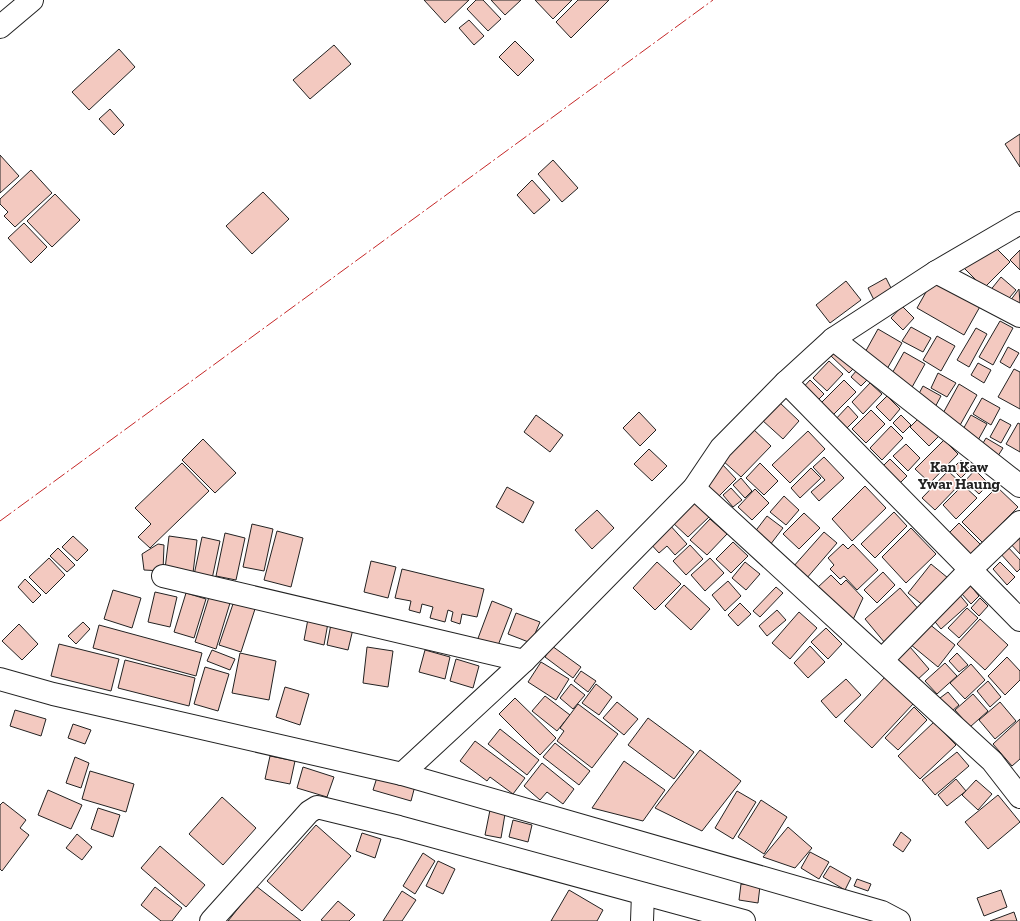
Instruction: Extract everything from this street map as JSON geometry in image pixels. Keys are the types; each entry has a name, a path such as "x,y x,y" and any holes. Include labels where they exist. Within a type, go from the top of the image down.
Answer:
{"street":[{"path":"0,27 32,0"},
{"path":"402,774 524,662 694,488 721,448 786,382 833,339 936,272 1020,223"},
{"path":"936,272 1020,316"},
{"path":"833,339 1020,486"},
{"path":"786,382 1020,620"},
{"path":"694,488 992,761 1020,797"},
{"path":"882,660 971,569 1020,522"},
{"path":"163,576 524,662"},
{"path":"0,679 53,694 402,774 882,912 899,921"},
{"path":"211,921 309,812 318,807 407,829 744,921"},
{"path":"642,921 644,894"}],"building":[{"path":"424,0 469,0 445,23"},
{"path":"476,0 483,0 501,19 488,31 467,9"},
{"path":"491,0 521,0 505,15"},
{"path":"535,0 572,0 553,19"},
{"path":"578,0 609,0 571,38 556,22"},
{"path":"469,20 484,36 474,45 459,28"},
{"path":"515,41 534,60 518,76 499,57"},
{"path":"334,45 351,64 310,99 293,80"},
{"path":"119,49 135,67 89,110 72,92"},
{"path":"110,109 124,125 114,135 99,119"},
{"path":"1020,134 1020,167 1005,144"},
{"path":"0,155 19,176 0,193"},
{"path":"553,160 578,188 562,202 538,174"},
{"path":"31,170 52,193 15,227 4,216 8,212 0,204 0,199"},
{"path":"532,180 550,200 534,214 517,195"},
{"path":"263,192 289,219 252,254 226,226"},
{"path":"55,194 80,220 52,247 27,221"},
{"path":"24,223 47,247 31,263 8,238"},
{"path":"996,248 1010,262 984,288 964,268"},
{"path":"1020,250 1020,270 1010,260"},
{"path":"935,276 982,303 964,335 917,308"},
{"path":"1001,277 1016,290 1004,304 989,292"},
{"path":"886,278 892,290 874,300 868,288"},
{"path":"846,281 861,300 830,323 816,305"},
{"path":"1019,289 1020,303 1018,307 1010,301"},
{"path":"902,306 914,318 903,330 891,318"},
{"path":"1000,321 1013,328 993,365 979,357"},
{"path":"911,327 931,338 923,352 902,341"},
{"path":"976,328 987,334 969,367 957,360"},
{"path":"878,329 902,343 887,369 863,356"},
{"path":"937,336 955,346 941,371 923,360"},
{"path":"1008,347 1019,353 1010,368 1000,362"},
{"path":"838,350 855,367 849,373 831,356"},
{"path":"904,352 925,364 911,389 890,377"},
{"path":"829,361 843,374 827,391 813,378"},
{"path":"978,363 991,370 984,383 971,375"},
{"path":"1014,369 1020,372 1020,409 998,397"},
{"path":"857,370 867,380 861,386 851,377"},
{"path":"938,373 956,383 947,397 931,388"},
{"path":"810,380 824,394 814,404 800,391"},
{"path":"844,380 856,392 831,417 819,405"},
{"path":"870,383 882,394 863,414 852,402"},
{"path":"959,384 977,395 959,427 941,417"},
{"path":"923,386 941,396 933,411 915,401"},
{"path":"887,396 900,409 890,421 876,407"},
{"path":"982,398 1000,408 991,425 973,414"},
{"path":"779,402 799,421 783,439 762,420"},
{"path":"848,406 858,417 844,431 834,421"},
{"path":"871,410 885,424 866,443 852,429"},
{"path":"639,412 656,430 640,446 623,428"},
{"path":"536,415 563,435 550,452 524,432"},
{"path":"901,415 911,425 903,433 893,423"},
{"path":"971,415 987,424 977,442 961,433"},
{"path":"919,418 939,436 929,446 910,427"},
{"path":"1000,419 1011,425 1001,443 990,437"},
{"path":"1018,423 1020,424 1020,452 1006,444"},
{"path":"891,426 903,438 882,460 870,448"},
{"path":"752,428 771,446 741,477 722,460"},
{"path":"808,431 825,449 790,483 772,465"},
{"path":"986,438 1003,448 996,459 979,450"},
{"path":"203,439 236,473 215,493 182,460"},
{"path":"944,440 958,454 930,483 915,469"},
{"path":"906,444 920,458 908,471 893,456"},
{"path":"649,449 667,466 652,481 634,464"},
{"path":"824,457 844,478 819,501 811,492 825,480 813,467"},
{"path":"890,459 907,476 896,487 879,470"},
{"path":"961,460 970,469 961,478 952,469"},
{"path":"182,463 209,491 150,548 138,537 151,524 135,508"},
{"path":"760,463 778,481 764,495 746,478"},
{"path":"722,464 736,479 716,499 702,484"},
{"path":"811,468 821,478 800,498 791,488"},
{"path":"975,470 989,484 979,494 965,481"},
{"path":"948,471 961,483 935,510 922,498"},
{"path":"741,478 752,491 745,498 733,485"},
{"path":"963,485 977,498 956,519 943,505"},
{"path":"865,486 886,508 852,541 832,519"},
{"path":"507,487 534,502 523,523 496,507"},
{"path":"997,487 1018,507 983,543 962,522"},
{"path":"731,488 742,500 733,507 723,495"},
{"path":"755,489 769,503 752,520 738,507"},
{"path":"784,496 799,510 786,525 770,512"},
{"path":"694,499 710,516 688,537 671,521"},
{"path":"597,510 614,528 592,549 575,530"},
{"path":"894,512 907,526 875,558 861,544"},
{"path":"804,513 820,528 799,549 783,534"},
{"path":"767,516 783,528 770,545 754,533"},
{"path":"710,519 727,534 707,555 690,540"},
{"path":"668,523 687,544 675,555 667,546 659,553 648,541"},
{"path":"959,523 983,547 971,559 947,535"},
{"path":"252,524 273,529 264,571 243,567"},
{"path":"911,528 936,554 906,583 882,557"},
{"path":"1020,530 1020,554 1008,541"},
{"path":"277,531 303,538 291,587 264,580"},
{"path":"824,532 837,543 806,579 793,567"},
{"path":"225,533 245,538 236,580 216,576"},
{"path":"73,536 88,550 77,561 62,547"},
{"path":"169,536 197,540 193,573 165,569"},
{"path":"202,537 220,541 212,579 194,575"},
{"path":"733,542 748,556 731,573 716,559"},
{"path":"158,544 164,545 163,571 144,570 142,554"},
{"path":"843,544 848,549 853,544 878,570 857,590 844,576 840,579 830,569 834,565 828,558"},
{"path":"690,545 703,559 686,575 673,561"},
{"path":"1006,545 1020,560 1020,569 1017,572 999,552"},
{"path":"58,548 75,565 67,572 50,556"},
{"path":"49,558 65,575 46,594 29,577"},
{"path":"710,558 724,573 705,591 691,575"},
{"path":"371,561 396,567 388,598 364,592"},
{"path":"657,562 681,584 655,610 633,588"},
{"path":"745,562 760,574 746,590 732,578"},
{"path":"1000,562 1015,577 1007,585 993,569"},
{"path":"931,564 948,578 925,607 908,593"},
{"path":"402,569 484,589 477,617 462,614 460,624 451,621 453,612 448,610 445,622 430,618 433,607 422,604 420,613 409,610 411,601 395,598"},
{"path":"883,572 895,585 877,603 864,590"},
{"path":"831,575 841,585 846,580 863,598 851,624 817,588"},
{"path":"25,579 41,595 33,603 18,587"},
{"path":"728,581 741,596 725,611 712,595"},
{"path":"684,585 710,609 691,630 665,606"},
{"path":"970,585 979,596 971,604 961,593"},
{"path":"776,587 783,593 760,617 753,611"},
{"path":"900,588 921,612 885,643 865,619"},
{"path":"113,590 141,598 132,628 104,619"},
{"path":"155,592 177,597 170,627 148,622"},
{"path":"186,593 206,599 194,638 174,632"},
{"path":"958,593 968,605 941,629 931,617"},
{"path":"209,597 230,603 216,649 195,642"},
{"path":"980,598 988,606 979,616 971,608"},
{"path":"234,601 255,609 241,652 219,645"},
{"path":"492,601 512,609 497,648 477,641"},
{"path":"740,603 751,614 738,626 728,615"},
{"path":"967,608 978,618 959,638 948,628"},
{"path":"777,610 786,620 767,636 759,626"},
{"path":"799,612 817,628 790,659 772,643"},
{"path":"516,613 540,622 531,643 508,634"},
{"path":"308,619 328,623 324,645 304,640"},
{"path":"980,619 1008,645 985,670 957,644"},
{"path":"83,622 90,629 76,644 68,636"},
{"path":"928,623 955,645 938,667 910,644"},
{"path":"19,624 38,644 22,660 2,641"},
{"path":"331,624 353,629 348,650 327,645"},
{"path":"99,625 202,653 196,676 93,648"},
{"path":"826,628 842,644 828,659 811,642"},
{"path":"59,644 119,659 111,691 51,676"},
{"path":"552,646 581,667 573,678 545,657"},
{"path":"810,646 825,662 808,678 794,663"},
{"path":"367,647 393,651 388,687 363,683"},
{"path":"910,647 929,669 916,681 896,659"},
{"path":"212,650 235,659 230,670 207,661"},
{"path":"425,650 450,657 445,679 419,672"},
{"path":"240,653 276,661 269,700 232,693"},
{"path":"957,653 968,665 959,672 949,661"},
{"path":"1007,657 1020,671 1020,680 1005,695 988,676"},
{"path":"456,659 479,666 473,688 450,681"},
{"path":"125,660 195,678 189,706 118,688"},
{"path":"541,662 569,679 556,700 528,682"},
{"path":"945,663 957,676 937,694 925,681"},
{"path":"971,664 985,680 965,699 950,683"},
{"path":"205,667 229,674 218,711 194,704"},
{"path":"581,671 596,681 588,692 574,681"},
{"path":"885,677 913,704 872,748 844,721"},
{"path":"846,679 861,695 836,718 821,701"},
{"path":"988,681 1001,697 990,707 977,691"},
{"path":"571,684 585,695 573,709 560,698"},
{"path":"596,684 612,697 599,715 582,703"},
{"path":"285,687 309,694 300,725 276,717"},
{"path":"948,692 959,705 952,711 940,698"},
{"path":"973,694 988,711 970,727 955,710"},
{"path":"545,696 570,715 557,731 532,711"},
{"path":"515,698 556,738 540,755 499,714"},
{"path":"617,702 638,719 624,735 603,718"},
{"path":"1000,702 1016,721 995,739 979,720"},
{"path":"578,704 618,734 592,768 557,741 564,731 560,728"},
{"path":"914,707 927,720 898,750 885,738"},
{"path":"15,710 46,719 41,736 10,726"},
{"path":"648,718 694,752 674,779 628,745"},
{"path":"1020,719 1020,759 1012,766 993,744"},
{"path":"934,722 956,745 920,779 898,756"},
{"path":"73,724 91,730 85,744 68,738"},
{"path":"500,729 539,760 527,775 488,744"},
{"path":"475,741 525,778 513,794 490,777 487,781 460,761"},
{"path":"555,743 590,771 579,785 543,757"},
{"path":"700,750 741,781 702,831 655,808"},
{"path":"957,752 969,766 935,795 922,780"},
{"path":"270,756 295,761 290,784 265,779"},
{"path":"75,757 89,763 81,788 66,783"},
{"path":"624,761 665,790 643,821 592,808"},
{"path":"542,763 574,789 563,804 547,792 540,800 524,786"},
{"path":"303,767 334,777 327,797 297,788"},
{"path":"90,771 134,784 126,812 82,799"},
{"path":"379,771 416,782 411,801 373,790"},
{"path":"956,779 966,791 947,806 938,795"},
{"path":"976,780 992,794 978,810 962,795"},
{"path":"48,790 82,805 71,829 38,815"},
{"path":"737,791 756,802 733,839 715,828"},
{"path":"998,795 1020,822 988,849 965,822"},
{"path":"222,797 256,828 223,865 189,834"},
{"path":"761,800 787,817 764,854 738,837"},
{"path":"3,802 26,820 20,828 29,835 2,871 0,869 0,805"},
{"path":"491,805 506,808 501,838 485,835"},
{"path":"98,808 120,815 113,837 91,829"},
{"path":"513,820 532,825 528,842 509,837"},
{"path":"316,825 351,856 302,911 267,881"},
{"path":"788,827 812,848 795,868 763,857"},
{"path":"901,832 911,840 903,852 893,845"},
{"path":"362,833 381,839 375,858 356,851"},
{"path":"77,834 92,847 82,860 66,848"},
{"path":"160,846 205,885 186,907 141,868"},
{"path":"810,852 829,862 819,879 801,868"},
{"path":"423,853 435,861 415,894 403,886"},
{"path":"438,861 455,869 443,894 426,886"},
{"path":"830,866 851,878 845,890 823,877"},
{"path":"857,879 871,884 868,891 854,886"},
{"path":"741,884 760,886 758,903 739,900"},
{"path":"256,886 301,921 228,921"},
{"path":"155,887 182,908 172,921 161,921 141,905"},
{"path":"569,890 603,910 597,921 551,921"},
{"path":"1001,890 1007,907 984,916 977,898"},
{"path":"402,891 416,900 402,921 383,921"},
{"path":"338,901 355,915 349,921 321,920"},
{"path":"1014,912 1017,921 990,921"}],"power":[{"path":"0,521 713,0"}],"district":[{"name":"Kan Kaw Ywar Haung","path":"959,476"}]}
